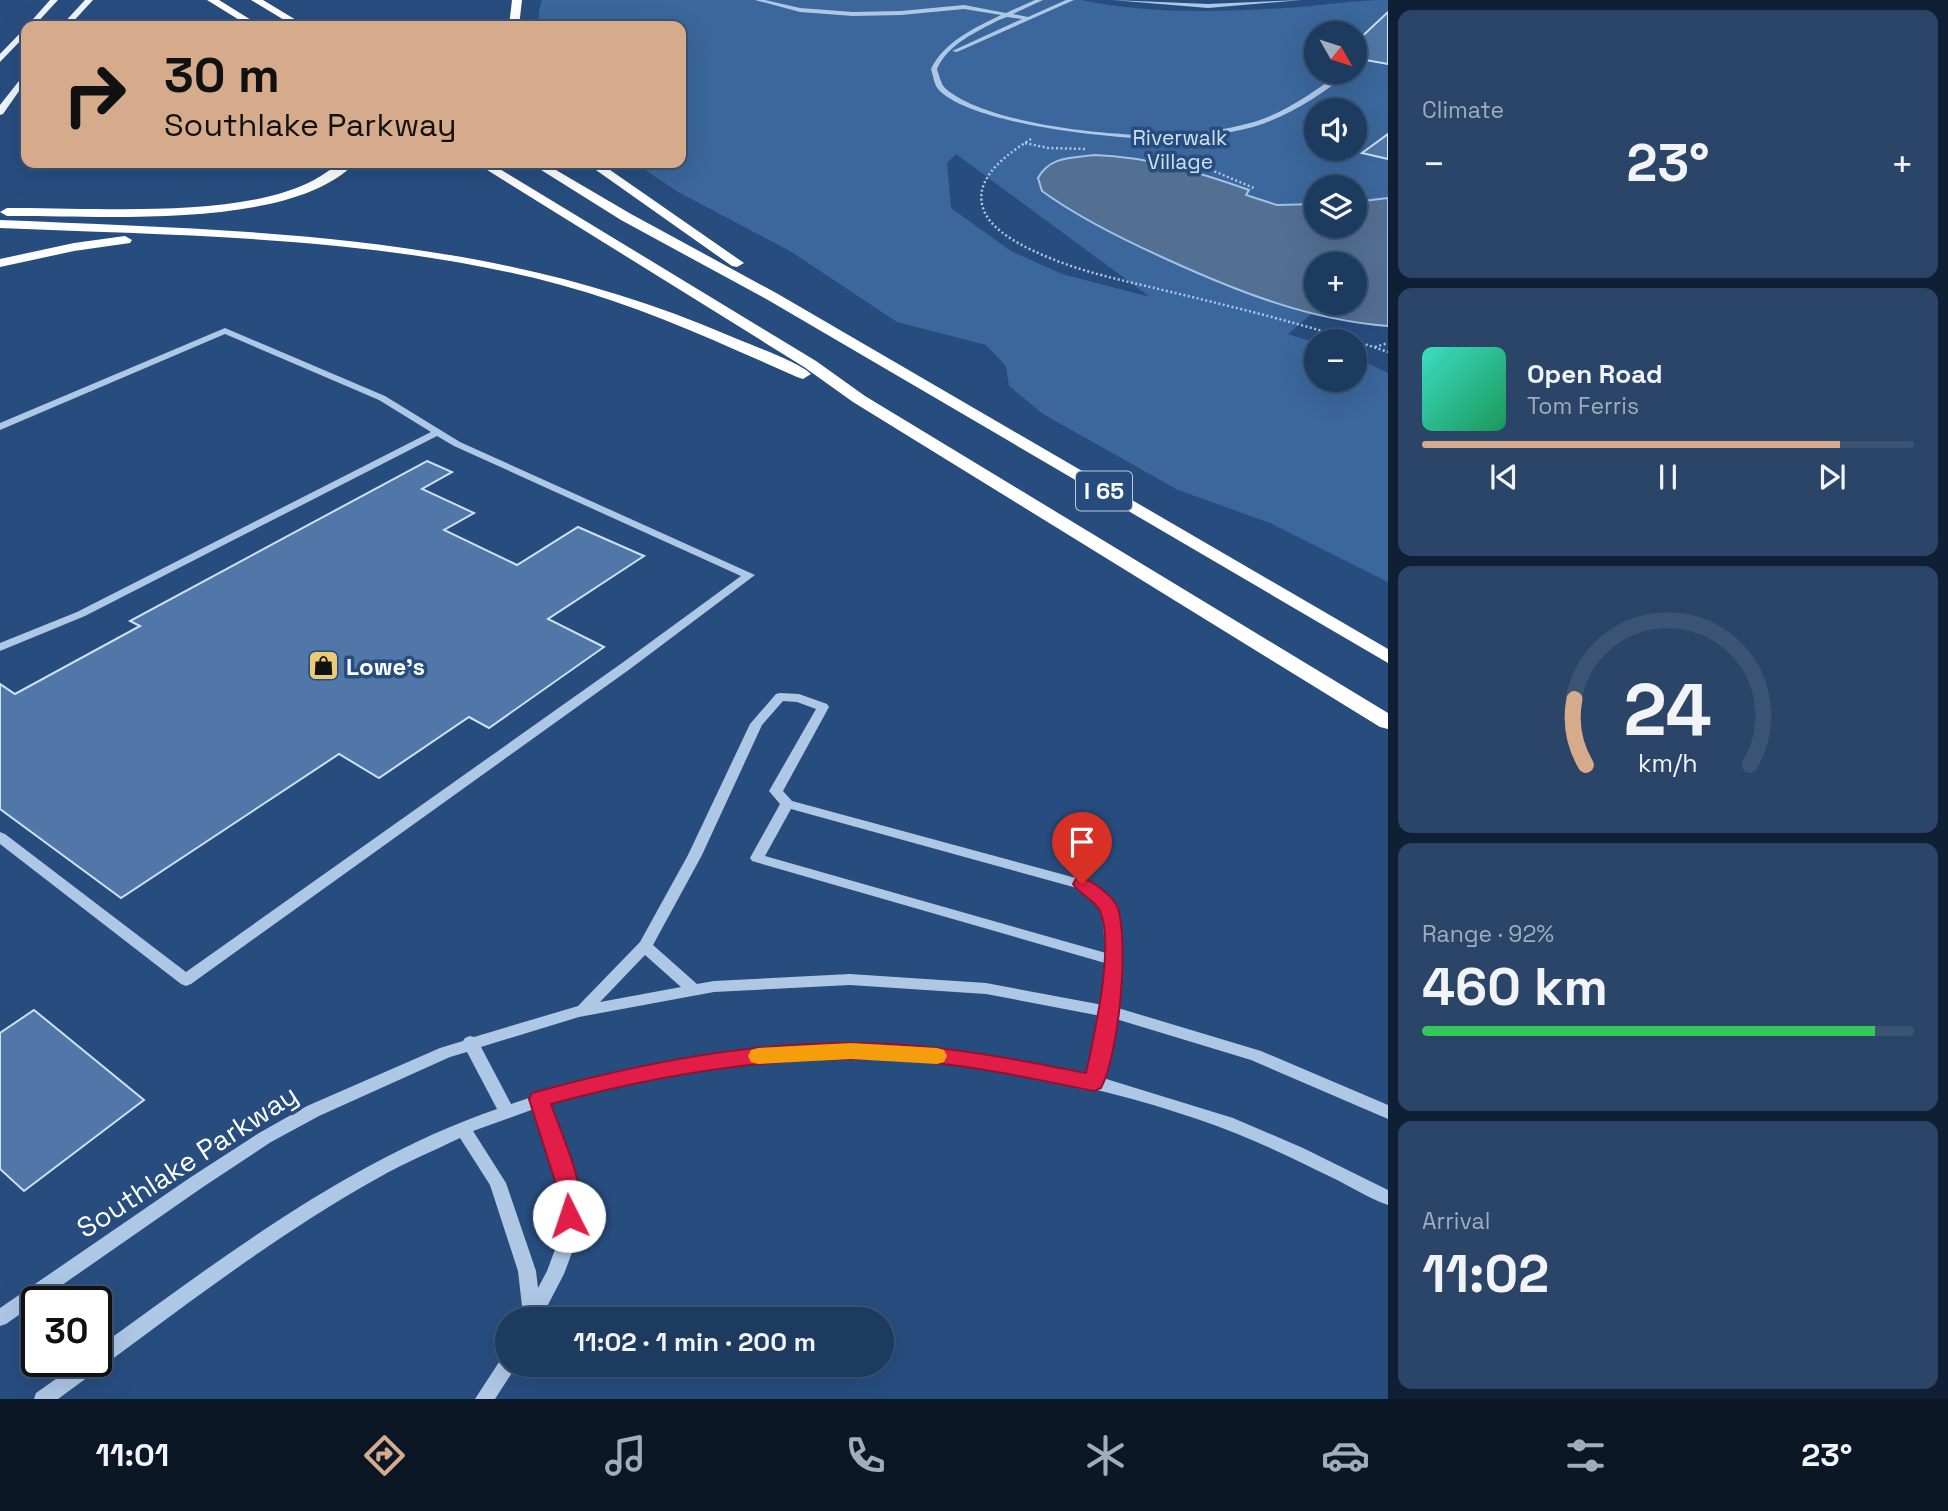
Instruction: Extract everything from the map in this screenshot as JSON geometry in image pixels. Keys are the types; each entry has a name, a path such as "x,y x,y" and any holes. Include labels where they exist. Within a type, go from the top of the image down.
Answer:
{"highway":[{"path":"212,0 248,21"},
{"path":"256,0 293,21"},
{"path":"515,21 517,0"},
{"path":"0,212 163,212 230,207 309,186 340,168"},
{"name":"I 65","path":"490,168 799,357 859,399 1388,722"},
{"name":"I 65","path":"545,168 820,325 1388,657"},
{"path":"599,168 763,281 820,325"},
{"path":"0,206 39,211"},
{"path":"0,224 352,244 472,261 549,277 676,317 859,399"},
{"path":"0,263 93,243 194,234"}],"main road":[{"path":"35,21 54,0"},
{"path":"70,21 89,0"},
{"path":"0,59 21,36"},
{"path":"0,112 21,82"}],"street":[{"path":"758,0 800,10 840,14 901,13 959,6 1030,19"},
{"path":"1040,0 967,36 939,60 934,68 935,77 953,96 987,111 1050,127 1129,136 1189,136 1228,131 1269,119 1326,84"},
{"path":"939,60 1071,0"},
{"path":"1115,0 1190,5 1263,4 1298,0"},
{"path":"1254,0 1263,4"},
{"path":"0,427 225,331 382,398 457,444 749,575 186,980 0,837"},
{"path":"0,646 81,614 438,432"},
{"path":"584,1008 645,946 695,855 756,724 780,697 799,698 823,707 776,791 787,804 1082,884 1108,907 1114,944 1110,1010 1094,1083"},
{"path":"787,804 757,858 1113,960"},
{"path":"645,946 692,989"},
{"name":"Southlake Parkway","path":"0,1318 252,1146 310,1112 382,1078 470,1042 584,1008 653,994 755,981 834,978 992,988 1110,1010 1160,1023 1237,1048 1343,1090 1388,1112"},
{"path":"470,1042 506,1112"},
{"path":"112,1349 291,1222 377,1170 463,1129 539,1099 603,1082 689,1064 773,1054 851,1051 915,1053 982,1061 1094,1083 1202,1114 1267,1139 1388,1198"},
{"path":"537,1307 555,1274 568,1239 570,1194 539,1099"},
{"path":"463,1129 498,1183 527,1271 530,1307"},
{"path":"43,1399 73,1377"},
{"path":"484,1399 500,1377"}],"path":[{"path":"1050,127 1024,143 991,172 984,183 981,199 983,210 989,219 1018,243 1083,269 1335,334 1388,352"},
{"path":"1024,143 1059,149 1094,149"},
{"path":"1146,153 1204,167 1254,188"},
{"path":"1374,347 1388,343"}],"green space":[{"name":"Riverwalk Village","path":"542,0 1081,0 1132,8 1209,11 1388,0 1388,248 1367,258 1367,252 1304,252 1304,315 1310,315 1288,334 1304,339 1304,392 1367,392 1367,363 1388,373 1388,582 1270,523 1178,490 1043,414 1009,386 1006,366 986,345 897,322 790,251 678,192 642,168 686,168 686,21 539,21 539,11","holes":["956,154 1150,297 1062,274 1011,251 951,208 947,163"]}],"shaded area":[{"path":"1095,155 1115,156 1173,166 1249,190 1246,195 1277,205 1304,204 1304,238 1367,238 1367,201 1388,198 1388,326 1320,315 1367,315 1367,252 1304,252 1304,312 1301,311 1191,270 1117,236 1071,210 1042,191 1038,178 1049,166 1062,159"}],"building":[{"path":"1388,12 1388,64 1367,60 1367,32"},
{"path":"1388,134 1388,159 1367,154 1367,149"},
{"name":"Lowe's","path":"427,461 452,472 422,489 474,513 444,530 517,565 578,527 644,556 548,619 604,647 489,728 469,717 379,778 339,754 121,898 0,809 0,684 15,694 140,626 130,621"},
{"path":"34,1010 144,1100 24,1191 0,1169 0,1033"}],"slow traffic":[{"path":"758,1056 851,1051 937,1056"}],"place":[{"name":"Lowe's","path":"323,666"}],"route":[{"path":"569,1216 570,1194 539,1099 603,1082 689,1064 773,1054 851,1051 915,1053 982,1061 1045,1071 1094,1083 1110,1010 1114,944 1108,907 1082,884"}]}
